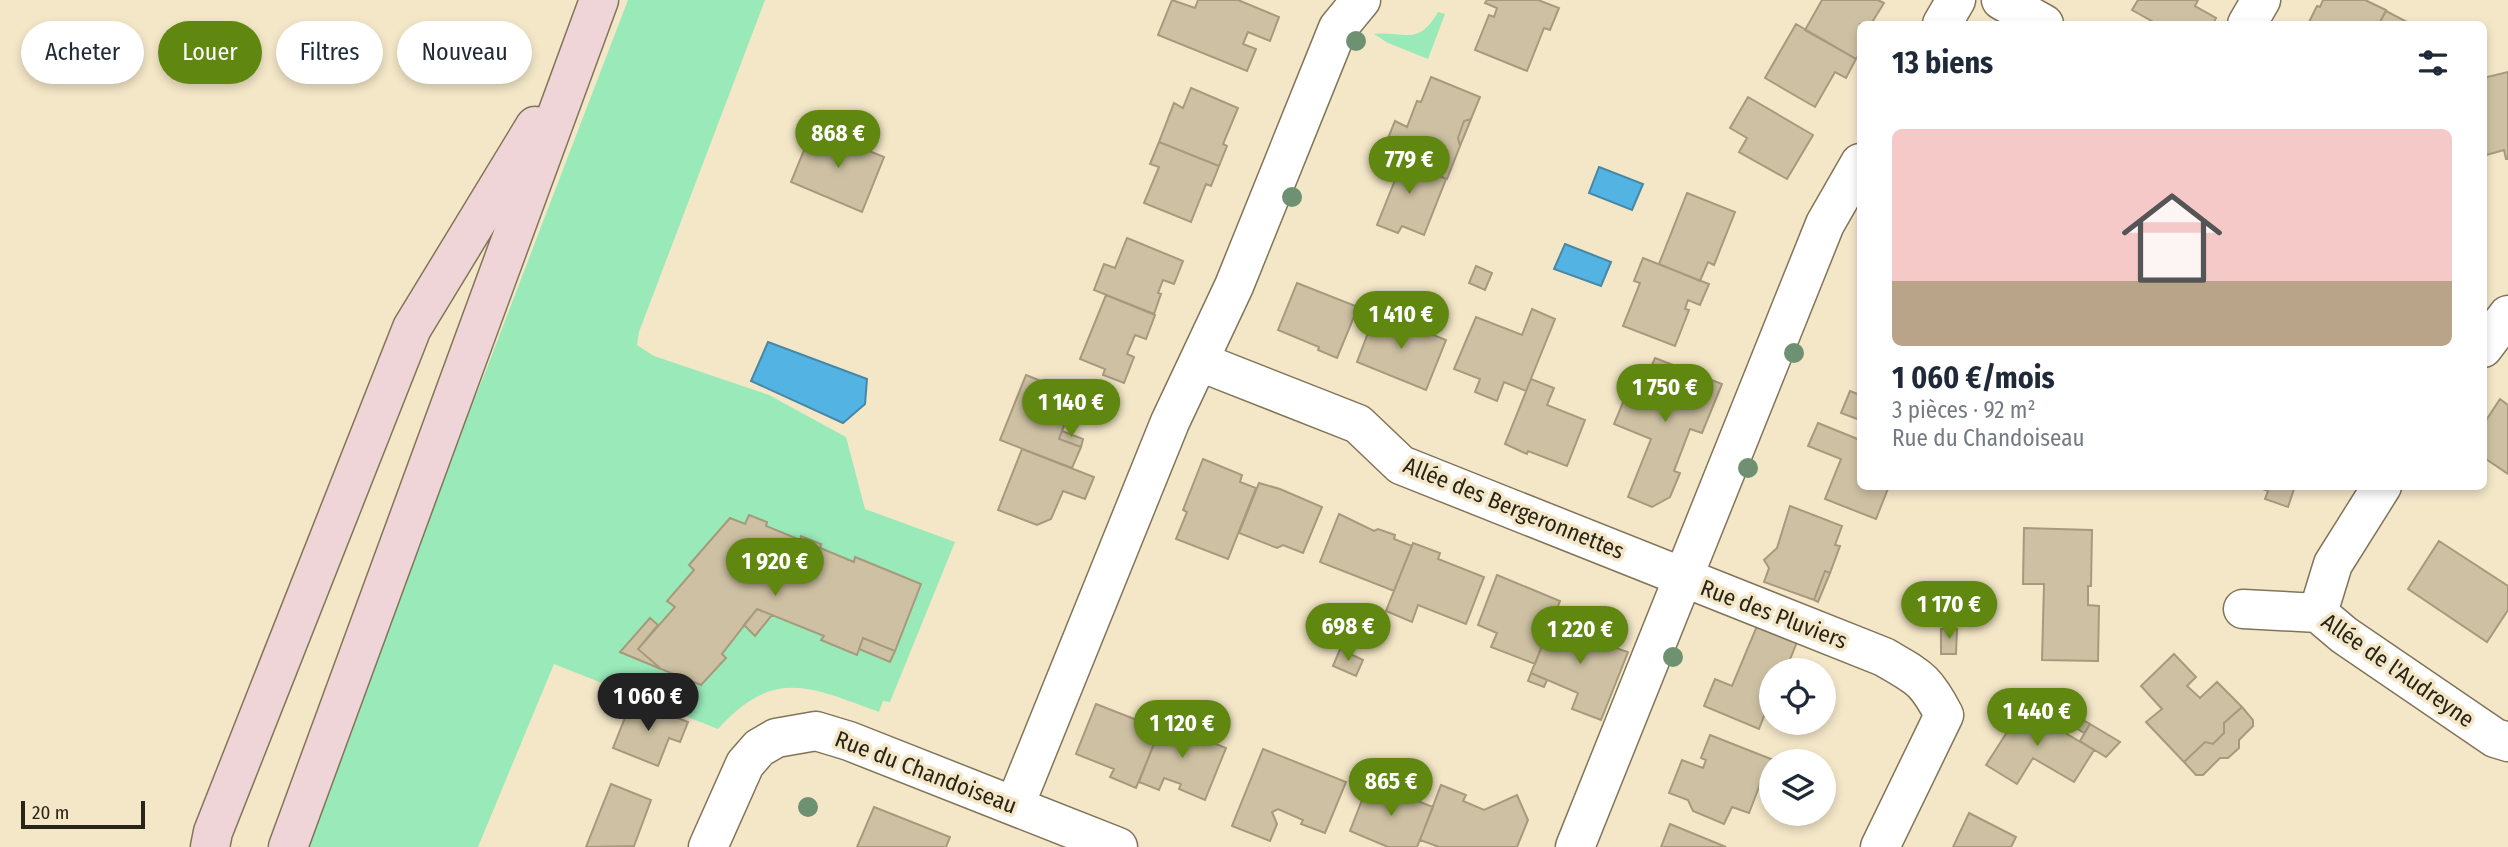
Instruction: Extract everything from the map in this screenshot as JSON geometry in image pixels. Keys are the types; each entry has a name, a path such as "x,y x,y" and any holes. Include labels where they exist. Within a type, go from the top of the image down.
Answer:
{"main road":[{"path":"288,847 599,0"},
{"path":"210,847 213,832 412,328 579,52"}],"street":[{"path":"1014,805 1170,422 1234,286 1338,28 1361,0"},
{"path":"1944,21 1956,0"},
{"path":"2001,0 2039,21"},
{"path":"2249,21 2261,0"},
{"path":"1575,847 1825,223 1857,168"},
{"path":"2487,343 2508,315"},
{"name":"Allée des Bergeronnettes","path":"1201,359 1213,367 1358,424 1401,465 1682,578"},
{"path":"2318,613 2333,564 2379,490"},
{"name":"Rue des Pluviers","path":"1682,578 1884,657 1922,680 1934,695 1944,715 1880,847"},
{"name":"Allée de l'Audreyne","path":"2243,609 2318,613 2344,635 2495,737 2508,742"},
{"name":"Rue du Chandoiseau","path":"708,847 745,764 759,748 776,738 816,731 849,741 1118,847"}],"green space":[{"path":"628,0 765,0 639,332 637,345 654,356 769,395 846,437 865,509 955,542 890,702 883,701 879,712 813,690 775,690 738,709 718,729 554,664 478,847 303,847 446,466 485,373"},
{"path":"1438,12 1445,14 1428,59 1388,43 1374,34 1417,34 1431,23"}],"water":[{"path":"1599,167 1643,184 1632,210 1589,193"},
{"path":"1565,244 1611,262 1601,286 1554,269"},
{"path":"768,342 867,379 865,404 843,423 751,381"}],"building":[{"path":"1172,0 1195,8 1198,0 1238,0 1279,17 1270,41 1248,32 1243,44 1256,49 1247,71 1158,35"},
{"path":"1487,0 1538,0 1559,8 1550,30 1544,28 1527,71 1475,50 1489,15 1494,17 1497,8 1485,3"},
{"path":"1822,0 1878,0 1884,3 1873,21 1857,21 1856,59 1805,30"},
{"path":"2138,0 2198,0 2195,6 2216,18 2214,21 2152,21 2132,10"},
{"path":"2323,0 2365,0 2386,10 2380,21 2310,21 2317,6 2320,7"},
{"path":"2386,11 2405,21 2381,21"},
{"path":"1796,24 1856,59 1846,78 1835,72 1815,107 1765,78"},
{"path":"2508,72 2508,159 2504,150 2487,155 2487,77"},
{"path":"1431,77 1480,97 1471,119 1464,121 1458,138 1460,146 1447,179 1382,153 1395,121 1407,127 1417,101 1421,102"},
{"path":"1191,88 1238,108 1223,144 1227,146 1219,166 1159,142 1174,103 1183,108"},
{"path":"1748,97 1813,135 1787,179 1739,152 1747,138 1730,128"},
{"path":"1471,119 1460,146 1458,138 1464,121"},
{"path":"813,128 884,157 862,212 791,182"},
{"path":"1159,142 1219,166 1211,186 1206,184 1191,222 1144,203 1159,167 1150,164"},
{"path":"1382,153 1446,179 1424,235 1402,226 1398,233 1377,225 1395,180 1375,172"},
{"path":"1687,193 1735,212 1714,265 1708,262 1700,281 1659,264"},
{"path":"1127,238 1183,261 1174,284 1163,280 1154,314 1094,290 1104,264 1115,268"},
{"path":"1643,258 1709,284 1700,305 1688,300 1685,309 1689,310 1675,346 1623,326 1640,283 1634,281"},
{"path":"1476,266 1492,273 1485,290 1469,283"},
{"path":"1297,283 1358,307 1337,358 1318,350 1319,347 1278,330"},
{"path":"1106,295 1155,315 1146,339 1135,335 1127,354 1134,357 1124,383 1103,375 1105,369 1080,359"},
{"path":"1532,309 1555,319 1526,391 1504,382 1497,401 1475,392 1480,379 1454,369 1476,317 1522,335"},
{"path":"1376,312 1446,340 1426,390 1357,362"},
{"path":"1655,358 1722,384 1702,433 1690,429 1674,471 1680,473 1670,497 1652,507 1628,497 1651,439 1614,424 1634,376 1645,381"},
{"path":"1026,375 1076,395 1059,439 1081,447 1072,468 1000,440"},
{"path":"1531,379 1554,388 1547,405 1585,420 1567,466 1505,444"},
{"path":"1850,391 1857,394 1857,419 1841,413"},
{"path":"2500,399 2508,405 2508,474 2487,460 2487,419"},
{"path":"1818,423 1857,439 1857,490 1887,490 1876,519 1825,499 1841,459 1808,446"},
{"path":"1062,431 1083,439 1081,447 1059,439"},
{"path":"1022,449 1094,477 1085,499 1063,491 1051,519 1037,525 998,510"},
{"path":"1203,459 1242,475 1240,482 1256,488 1228,559 1176,539 1187,512 1183,510"},
{"path":"1259,483 1322,507 1303,553 1283,545 1277,548 1239,533"},
{"path":"2265,490 2294,490 2288,507 2265,499 2268,491"},
{"path":"1790,506 1842,526 1835,545 1840,546 1830,573 1825,571 1814,600 1764,582 1769,568 1764,560 1777,548"},
{"path":"1339,514 1374,531 1378,529 1395,535 1394,539 1412,546 1394,591 1320,562"},
{"path":"749,515 767,522 766,526 800,540 801,536 821,544 820,548 854,562 855,557 921,584 895,651 863,638 857,655 821,640 824,636 757,609 722,654 726,658 701,685 661,669 638,649 675,607 667,601 694,570 689,565 730,518 745,524"},
{"path":"2024,528 2092,530 2088,605 2099,606 2098,661 2042,660 2044,584 2023,584"},
{"path":"2439,541 2508,586 2508,610 2487,642 2408,589"},
{"path":"1413,543 1440,553 1438,559 1484,577 1466,624 1418,605 1412,622 1386,611"},
{"path":"1825,571 1830,573 1818,602 1814,600"},
{"path":"1497,575 1560,601 1535,664 1491,647 1497,633 1478,625"},
{"path":"757,609 772,615 755,636 744,625"},
{"path":"650,618 658,625 638,649 661,669 620,652"},
{"path":"1553,618 1595,635 1592,640 1628,652 1601,720 1572,709 1578,693 1531,673"},
{"path":"1757,626 1797,642 1791,658 1759,658 1759,729 1704,706 1715,679 1732,686"},
{"path":"1941,629 1957,629 1956,654 1941,654"},
{"path":"863,638 895,651 890,662 859,649"},
{"path":"1340,649 1363,660 1356,676 1333,666"},
{"path":"2174,654 2196,677 2187,686 2200,698 2217,682 2242,707 2224,723 2224,733 2213,744 2205,742 2184,762 2146,722 2162,709 2141,686"},
{"path":"1531,673 1547,680 1544,687 1528,681"},
{"path":"632,700 688,722 680,742 669,738 658,766 613,748"},
{"path":"1096,704 1160,729 1136,788 1110,777 1114,769 1076,754"},
{"path":"2016,704 2094,750 2074,782 2033,758 2017,784 1986,765 2009,729 2005,726"},
{"path":"2242,707 2253,720 2253,726 2239,740 2239,748 2228,758 2220,758 2203,775 2196,775 2184,762 2205,742 2213,744 2224,733 2224,723"},
{"path":"2074,715 2090,724 2084,733 2068,723"},
{"path":"1165,716 1187,725 1184,731 1226,748 1205,800 1179,789 1181,784 1164,778 1159,790 1139,782"},
{"path":"2090,724 2120,742 2106,757 2080,741"},
{"path":"1710,735 1759,754 1759,787 1749,813 1732,807 1724,824 1693,811 1688,800 1669,793 1682,760 1703,768 1706,760 1701,758"},
{"path":"1263,749 1346,782 1325,833 1301,824 1303,820 1278,809 1272,812 1277,824 1270,841 1232,826"},
{"path":"1369,782 1433,807 1417,847 1388,847 1350,831"},
{"path":"611,784 651,800 634,846 586,847"},
{"path":"1441,785 1466,795 1463,801 1484,810 1517,795 1528,820 1517,847 1439,847 1420,840"},
{"path":"874,807 950,837 946,847 857,847"},
{"path":"1969,813 2016,837 2011,847 1953,847"},
{"path":"1670,824 1726,847 1661,847"}]}
